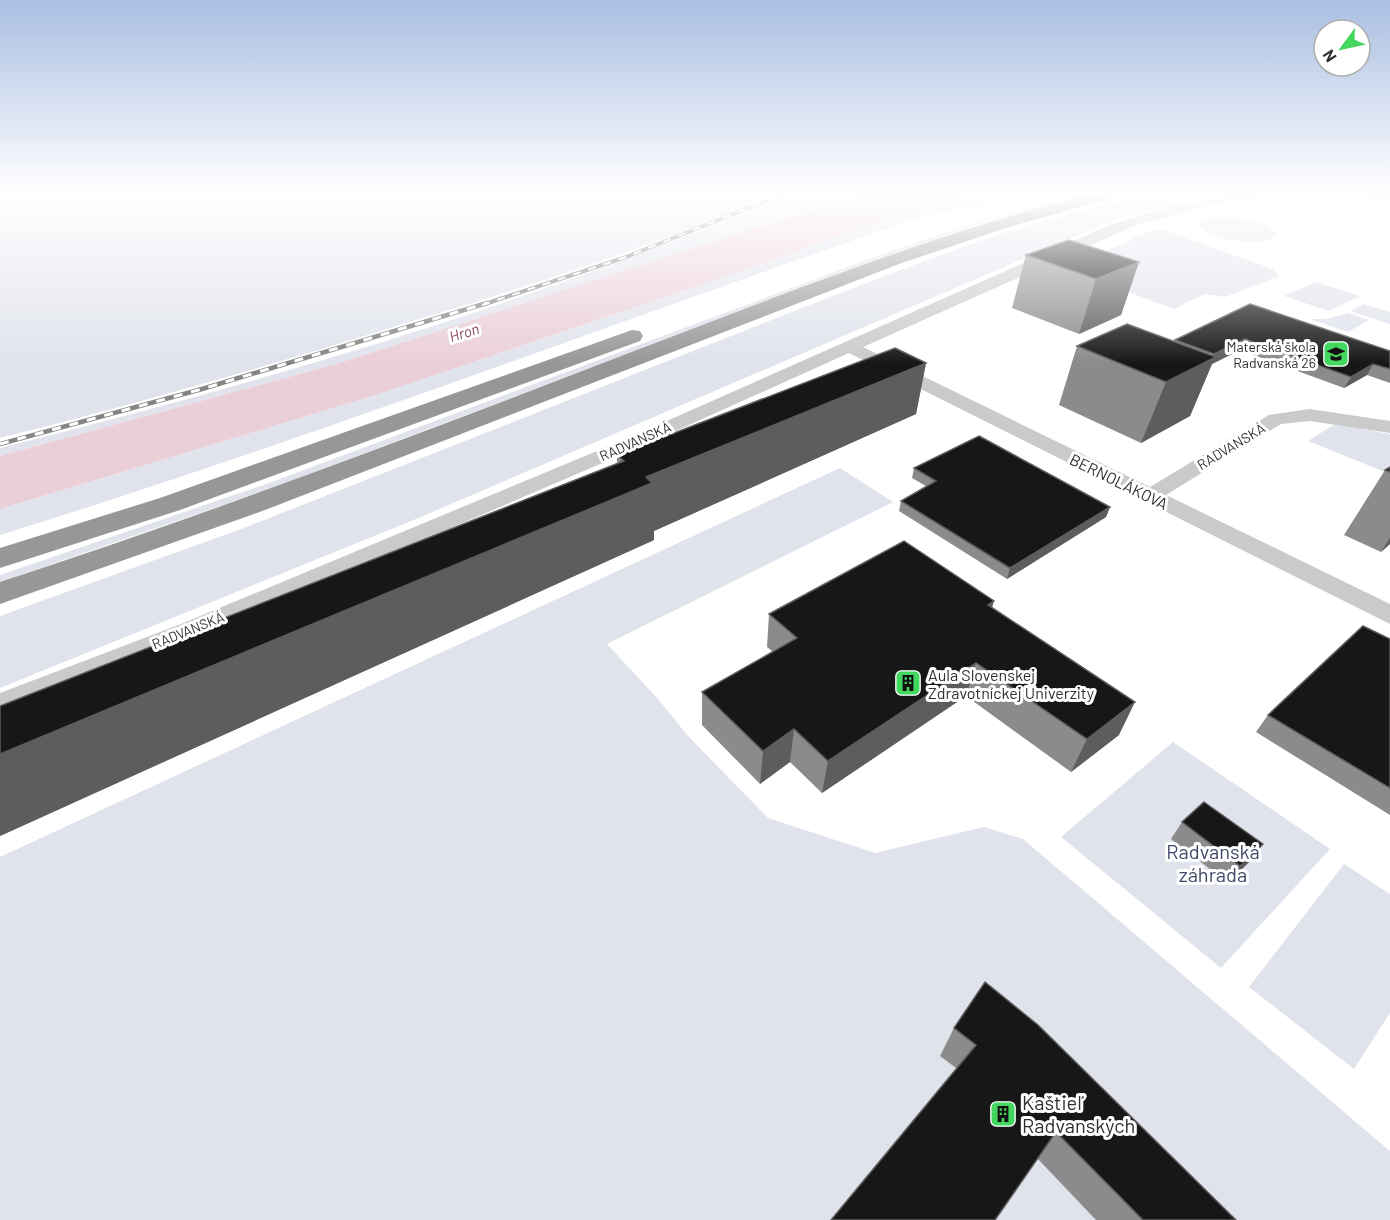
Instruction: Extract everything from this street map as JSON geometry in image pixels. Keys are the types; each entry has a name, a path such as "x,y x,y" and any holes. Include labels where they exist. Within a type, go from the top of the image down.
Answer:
{"highway":[{"path":"0,558 170,504 869,250"},
{"path":"0,593 180,531 329,476 921,250"}],"street":[{"name":"RADVANSKÁ","path":"0,705 190,630 622,447 1066,250"},
{"name":"BERNOLÁKOVA","path":"848,346 1390,615"},
{"name":"RADVANSKÁ","path":"1150,496 1276,419 1310,415 1390,427"}],"green space":[{"path":"0,250 632,250 336,345 193,387 0,438"},
{"path":"650,250 687,250 333,365 0,456 0,448 302,366 402,336"},
{"path":"801,250 826,250 344,421 0,535 0,509 376,395"},
{"path":"893,250 904,250 272,488 0,582 0,575 269,483"},
{"path":"955,250 1044,250 416,519 0,688 0,616 244,528"},
{"path":"1108,250 1219,250 1273,269 1279,276 1225,297 1204,294 1174,309 1074,272 1072,266"},
{"path":"1316,282 1360,296 1329,311 1284,296"},
{"path":"1364,304 1390,312 1390,324 1350,311"},
{"path":"1348,313 1369,320 1348,332 1309,319 1326,319"},
{"path":"1335,424 1390,434 1390,474 1308,441"},
{"path":"840,468 893,502 607,644 658,699 688,736 768,818 875,853 984,827 1023,839 1390,1151 1390,1220 0,1220 0,857"},
{"name":"Radvanská záhrada","path":"1173,742 1330,849 1221,968 1061,837"},
{"path":"1344,864 1390,894 1390,1013 1354,1069 1249,987"}],"water":[{"name":"Hron","path":"687,250 801,250 376,395 0,509 0,456 333,365"}],"building":[{"path":"1041,250 1101,250 1139,262 1096,279 1026,255"},
{"path":"1250,304 1390,351 1390,369 1373,364 1351,377 1245,339 1214,354 1175,340"},
{"path":"1127,324 1216,357 1166,382 1077,346"},
{"path":"895,348 926,363 646,477 652,483 0,754 0,706 624,461 617,455"},
{"path":"979,436 1110,507 1010,568 901,501 936,481 914,468"},
{"name":"Aula Slovenskej Zdravotníckej Univerzity","path":"904,541 994,601 988,605 1135,702 1087,739 976,663 828,761 794,729 763,751 702,692 797,638 769,614"},
{"path":"1363,626 1390,639 1390,788 1268,715"},
{"path":"1204,802 1263,844 1240,866 1182,822"},
{"name":"Kaštieľ Radvanských","path":"985,982 1038,1025 1236,1220 1143,1220 1056,1132 995,1220 831,1220 976,1045 954,1028"}],"railway":[{"path":"482,305 644,250"},
{"path":"0,444 202,389 487,303"}],"place":[{"name":"Materská škola Radvanská 26","path":"1336,354"},
{"name":"Aula Slovenskej Zdravotníckej Univerzity","path":"908,683"},
{"name":"Kaštieľ Radvanských","path":"1003,1114"}]}
